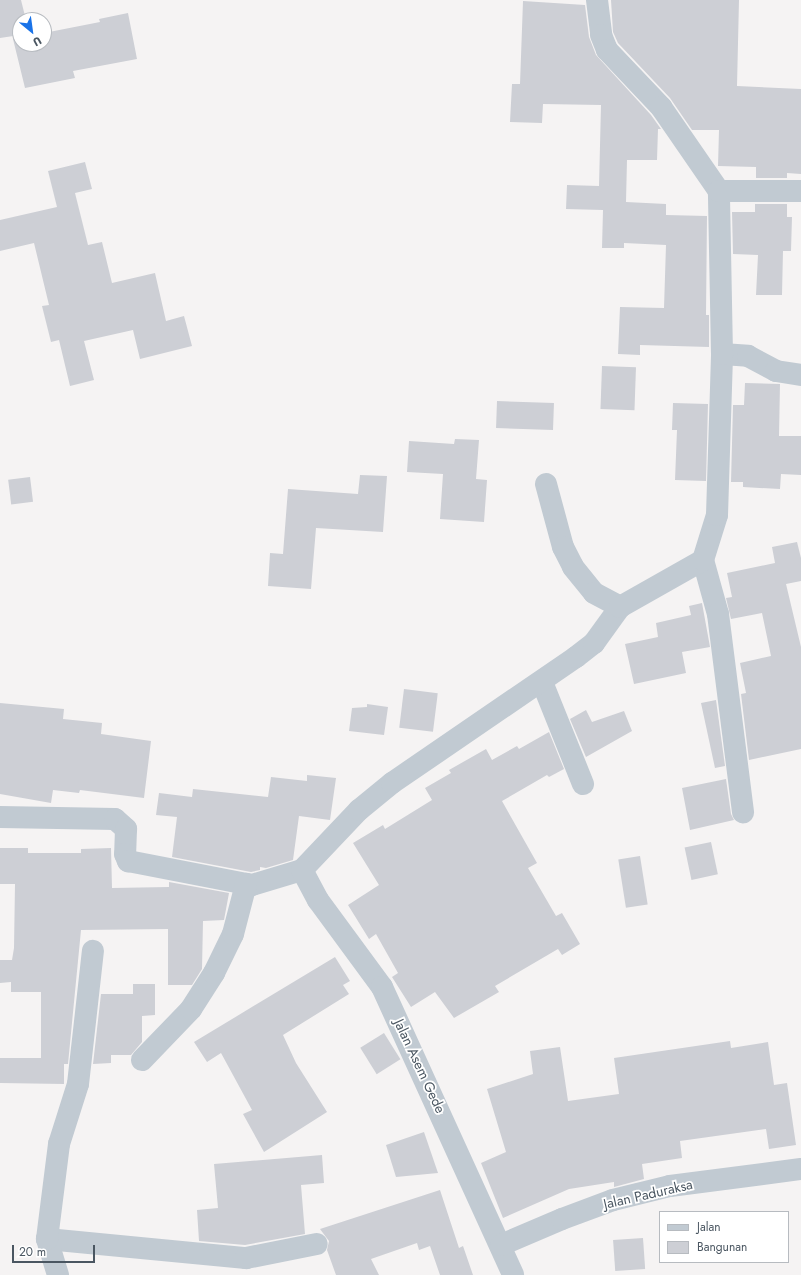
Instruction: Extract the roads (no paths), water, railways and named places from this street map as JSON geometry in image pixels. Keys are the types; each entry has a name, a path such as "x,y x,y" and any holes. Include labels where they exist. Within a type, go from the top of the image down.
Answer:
{"street":[{"path":"597,0 601,34 607,50 661,106 719,191 722,354 717,515 703,560 718,614 744,812"},
{"path":"719,191 801,191"},
{"path":"722,354 748,356 776,371 801,375"},
{"path":"546,484 563,547 573,567 594,593 620,607"},
{"path":"0,817 115,819 126,829 125,854 128,861 246,884 252,885 302,870 359,810 392,783 542,682 594,642 620,607 703,560"},
{"path":"542,682 583,784"},
{"name":"Jalan Asem Gede","path":"302,870 318,900 382,987 501,1245 513,1275"},
{"path":"142,1060 191,1009 214,973 233,934 246,884"},
{"path":"58,1275 48,1239 59,1144 78,1084 93,951"},
{"name":"Jalan Paduraksa","path":"501,1245 562,1219 614,1200 670,1186 801,1169"},
{"path":"48,1239 246,1258 317,1244"}]}
